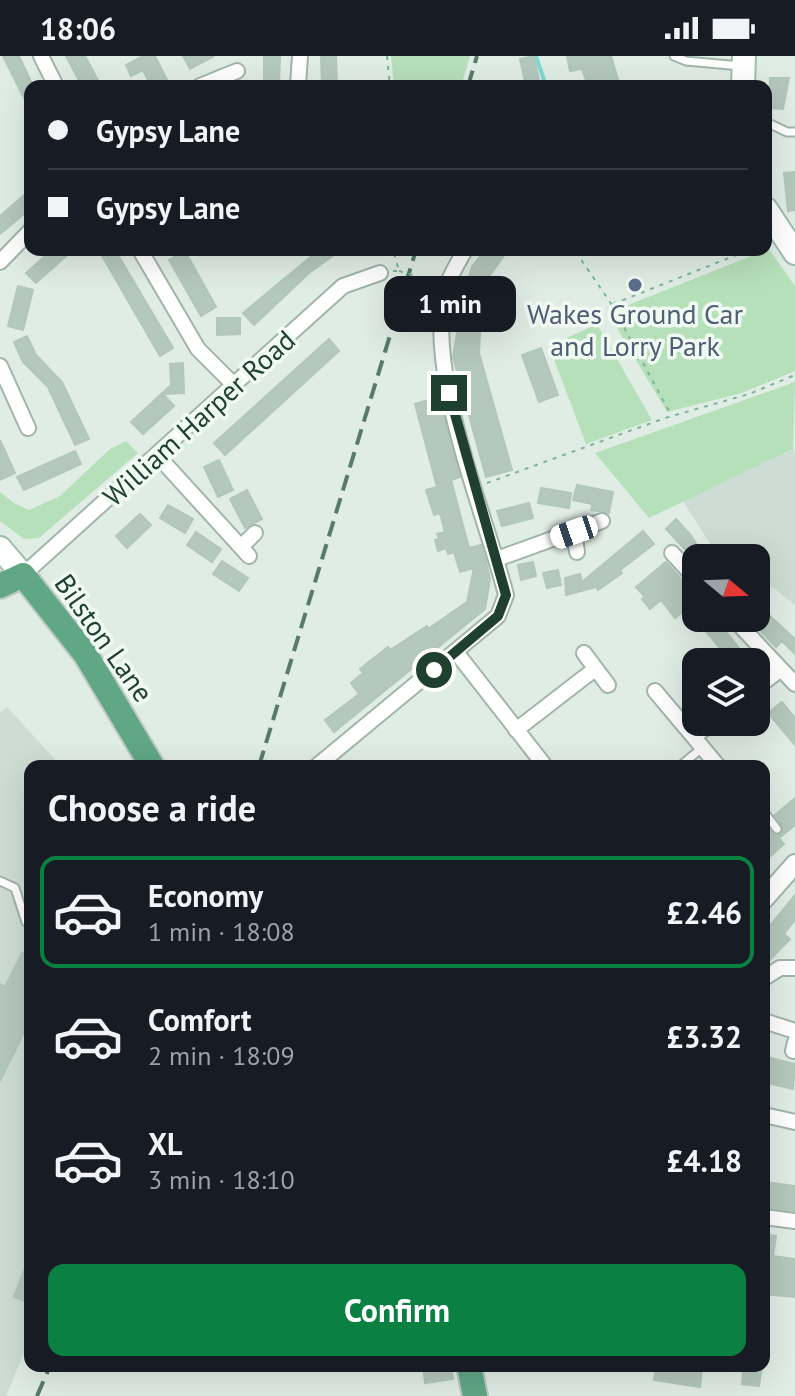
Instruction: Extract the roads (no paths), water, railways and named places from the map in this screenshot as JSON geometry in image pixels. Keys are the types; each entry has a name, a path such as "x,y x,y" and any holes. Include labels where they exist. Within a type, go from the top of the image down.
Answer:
{"main road":[{"path":"772,218 795,253"},
{"name":"Bilston Lane","path":"0,548 86,655 148,760"},
{"path":"0,586 23,575"},
{"path":"470,1372 475,1396"}],"street":[{"path":"41,56 53,80"},
{"path":"298,80 300,56"},
{"path":"215,80 237,71"},
{"path":"0,262 24,237"},
{"path":"144,256 198,349 234,385"},
{"path":"324,760 498,616 506,595 449,393 441,329 448,285 462,256"},
{"name":"William Harper Road","path":"23,575 343,286 380,273"},
{"path":"0,366 28,428"},
{"path":"157,455 245,551 255,533"},
{"path":"497,559 602,521"},
{"path":"574,532 577,552"},
{"path":"672,553 682,564"},
{"path":"746,632 795,684"},
{"path":"456,652 540,760"},
{"path":"584,653 608,685"},
{"path":"516,730 595,669"},
{"path":"770,677 781,669"},
{"path":"655,691 714,760"},
{"path":"700,741 703,736"},
{"path":"770,892 795,864"},
{"path":"770,974 780,968 795,968"},
{"path":"770,1023 795,1031"},
{"path":"770,1116 795,1122"},
{"path":"770,1218 795,1221"}],"lane":[{"path":"674,56 686,61 744,69"},
{"path":"772,125 795,132"},
{"path":"685,760 700,741"},
{"path":"770,820 777,829"},
{"path":"0,881 15,888 24,916"}],"waterway":[{"path":"536,56 544,80"}],"railway":[{"path":"470,80 477,56"},
{"path":"261,760 414,256"},
{"path":"37,1396 47,1372"}],"place":[{"name":"Wakes Ground Car and Lorry Park","path":"635,285"}]}
